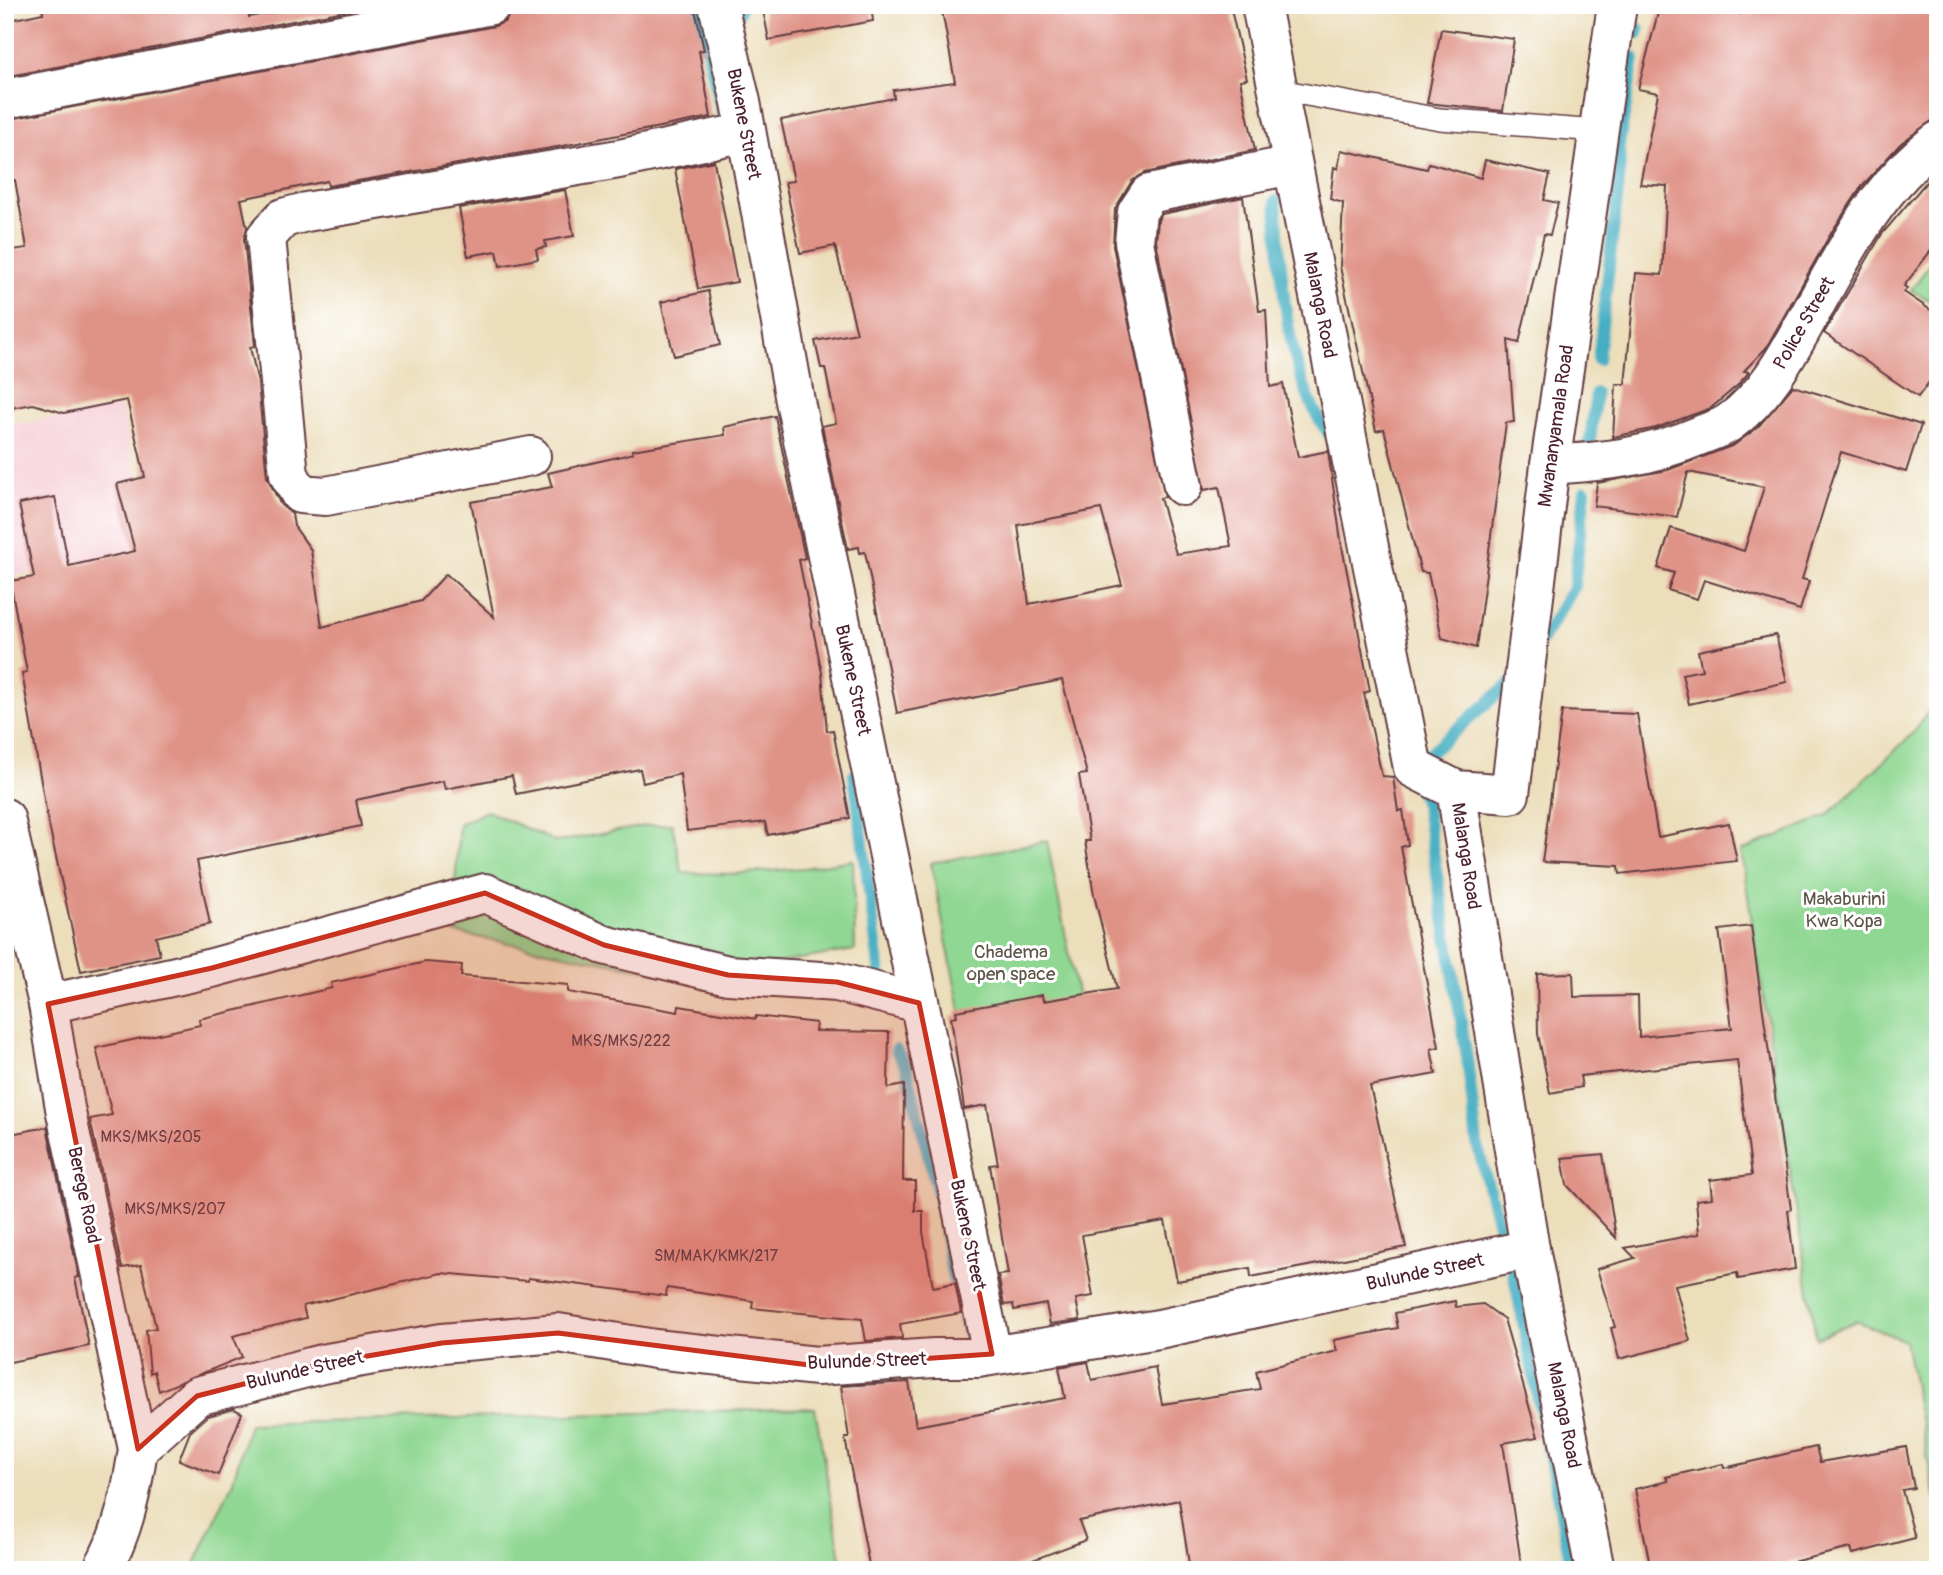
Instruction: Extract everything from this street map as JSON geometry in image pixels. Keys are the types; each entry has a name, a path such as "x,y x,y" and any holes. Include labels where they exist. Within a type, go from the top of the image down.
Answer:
{"street":[{"path":"5,99 491,5"},
{"name":"Bukene Street","path":"718,5 746,132 795,401 992,1354"},
{"name":"Malanga Road","path":"1261,5 1413,768 1456,790 1530,1249 1595,1570"},
{"name":"Mwananyamala Road","path":"1456,790 1510,794 1550,465 1617,5"},
{"path":"531,456 326,496 300,494 289,475 265,237 283,218 306,212 619,159 746,132"},
{"name":"Police Street","path":"1550,465 1629,459 1684,442 1729,423 1759,394 1784,362 1852,239 1883,193 1938,141"},
{"path":"1183,486 1134,242 1137,212 1149,194 1292,165"},
{"name":"Berege Road","path":"5,818 48,1004 65,1108 138,1449 132,1487 121,1527 102,1570"},
{"path":"48,1004 212,968 485,893 604,945 728,975 837,982 919,1003"},
{"name":"Bulunde Street","path":"138,1449 197,1396 322,1364 442,1343 558,1334 655,1349 817,1366 934,1358 978,1358 1159,1329 1530,1249"}],"lane":[{"path":"1279,90 1440,119 1598,131"}],"highlighted area":[{"path":"485,893 604,945 728,975 837,982 919,1003 992,1354 817,1366 558,1333 442,1343 322,1364 197,1396 138,1449 48,1004 212,968"}],"shaded area":[{"path":"121,407 153,547 5,578 5,426"}],"green space":[{"path":"1938,253 1938,305 1911,290"},
{"name":"Makaburini Kwa Kopa","path":"1938,699 1938,1511 1905,1341 1856,1321 1816,1338 1741,851 1827,816 1911,735"},
{"path":"487,811 556,842 645,826 672,824 682,873 734,874 804,868 853,860 855,950 685,978 452,932 459,824"},
{"name":"Chadema open space","path":"1047,841 1091,1064 975,1086 931,863"},
{"path":"815,1408 843,1570 192,1570 232,1484 249,1424"}],"building":[{"path":"42,5 247,5 249,17 312,5 375,5 5,77 5,21 43,13"},
{"path":"512,5 694,5 704,50 699,51 711,117 557,147 328,186 327,181 241,199 247,228 244,239 255,346 250,347 258,383 267,477 281,505 292,514 294,526 311,550 322,627 421,601 446,574 494,617 471,502 552,487 548,473 633,453 632,450 725,435 724,427 775,416 805,558 799,560 822,673 827,731 833,730 850,818 768,835 765,822 687,831 680,774 643,783 640,769 516,794 512,776 445,789 443,781 356,800 361,826 197,861 210,924 156,937 160,955 81,971 47,816 22,673 27,672 10,581 34,577 19,504 55,497 69,566 135,551 117,484 145,477 127,400 64,413 33,404 5,409 5,251 27,248 15,180 11,181 5,157 5,120 495,26 506,21"},
{"path":"762,5 871,5 873,21 769,40"},
{"path":"941,5 1230,5 1247,79 1240,80 1255,150 1145,173 1132,181 1115,209 1113,246 1165,497 1160,498 1176,554 1231,546 1219,487 1204,490 1156,241 1158,220 1162,214 1243,197 1259,311 1266,310 1270,387 1283,384 1298,457 1328,451 1341,541 1370,691 1364,693 1382,776 1393,777 1398,811 1403,810 1408,845 1401,847 1439,1047 1431,1049 1436,1074 1370,1086 1406,1247 1251,1277 1250,1268 1177,1281 1165,1221 1082,1235 1093,1296 1076,1299 1080,1320 1050,1324 1046,1304 1014,1310 1013,1304 1004,1305 998,1275 1008,1274 990,1165 998,1164 987,1105 964,1109 951,1017 957,1016 956,1011 1042,995 1043,1001 1117,989 1094,895 1085,841 1090,841 1079,775 1087,774 1062,680 897,713 865,552 860,553 859,547 848,549 822,426 836,423 825,368 821,368 815,341 857,333 835,246 800,253 785,182 794,181 781,120 894,98 893,90 955,82","holes":["1101,509 1122,585 1029,604 1018,525"]},
{"path":"1660,5 1712,5 1741,14 1743,5 1938,5 1938,111 1933,120 1901,143 1862,186 1831,233 1766,348 1744,371 1749,372 1738,385 1711,408 1656,428 1613,437 1616,384 1625,384 1636,273 1662,275 1667,186 1640,184 1658,93 1638,89"},
{"path":"1441,29 1514,39 1503,111 1427,103"},
{"path":"1341,150 1427,169 1429,163 1481,178 1485,160 1550,174 1544,200 1558,203 1550,235 1544,234 1519,343 1508,340 1514,422 1506,423 1476,648 1442,638 1428,573 1421,572 1384,429 1376,431 1340,267 1343,203 1330,199 1334,167 1338,169"},
{"path":"714,161 737,282 698,289 675,169"},
{"path":"1933,174 1938,178 1938,241 1904,286 1907,288 1904,292 1938,315 1938,370 1918,397 1824,333 1882,234"},
{"path":"565,190 574,236 545,241 546,247 536,249 538,259 500,266 497,251 468,256 459,208"},
{"path":"708,291 720,345 674,356 661,302"},
{"path":"1793,386 1921,425 1906,472 1841,452 1802,579 1809,581 1800,610 1704,580 1697,599 1668,590 1674,573 1658,568 1671,528 1744,551 1764,487 1688,472 1677,517 1594,506 1597,483 1668,470 1734,445 1758,427"},
{"path":"1776,635 1787,682 1689,704 1682,674 1702,670 1698,651"},
{"path":"1562,711 1637,714 1658,837 1729,823 1737,861 1620,874 1619,866 1542,862"},
{"path":"1751,926 1791,1209 1788,1210 1795,1269 1738,1279 1737,1273 1675,1285 1690,1341 1619,1359 1611,1328 1615,1327 1597,1269 1635,1258 1625,1248 1699,1234 1696,1200 1712,1198 1710,1180 1752,1175 1737,1060 1580,1076 1582,1087 1550,1093 1538,1034 1537,974 1573,973 1574,997 1638,996 1639,1037 1732,1028 1719,930"},
{"path":"426,962 462,965 461,976 568,985 568,992 678,1012 679,1006 756,1019 756,1016 816,1023 815,1031 889,1032 888,1088 904,1085 903,1181 915,1181 915,1211 923,1211 923,1232 933,1287 955,1283 961,1313 900,1324 902,1338 866,1341 862,1319 752,1308 753,1301 667,1288 666,1296 528,1278 528,1281 441,1273 303,1306 306,1318 233,1336 242,1357 159,1391 154,1371 150,1373 146,1330 156,1328 141,1265 122,1268 90,1119 112,1115 96,1048 200,1025 199,1019 332,988 331,983"},
{"path":"47,1127 79,1277 75,1278 89,1346 5,1363 5,1135"},
{"path":"1603,1154 1616,1238 1567,1185 1562,1158"},
{"path":"1455,1301 1456,1307 1483,1304 1504,1319 1538,1437 1503,1443 1522,1570 1190,1570 1179,1500 1079,1521 1086,1540 1006,1570 870,1570 845,1438 849,1438 841,1386 909,1382 916,1426 1065,1398 1059,1367 1088,1362 1092,1380 1155,1367 1162,1404 1260,1389 1256,1371 1337,1351 1334,1340 1398,1328 1395,1313"},
{"path":"234,1409 242,1413 218,1475 179,1460 190,1432 208,1416"},
{"path":"1816,1447 1820,1462 1906,1447 1914,1488 1902,1490 1915,1538 1853,1554 1851,1548 1788,1563 1790,1570 1651,1570 1635,1489 1668,1481 1666,1477 1723,1464 1724,1468"}],"waterway":[{"path":"698,5 726,132"},
{"path":"740,12 742,5"},
{"path":"1638,33 1639,29"},
{"path":"1598,360 1620,173 1619,144 1634,58"},
{"path":"1276,201 1291,341 1307,394 1334,442"},
{"path":"1588,456 1596,393"},
{"path":"1542,640 1574,586 1585,491"},
{"path":"1417,764 1514,680"},
{"path":"854,775 882,990"},
{"path":"1417,780 1426,808 1467,1058 1477,1143 1502,1240"},
{"path":"896,1050 906,1066 939,1198 951,1268 968,1335"},
{"path":"1513,1271 1572,1570"}]}
